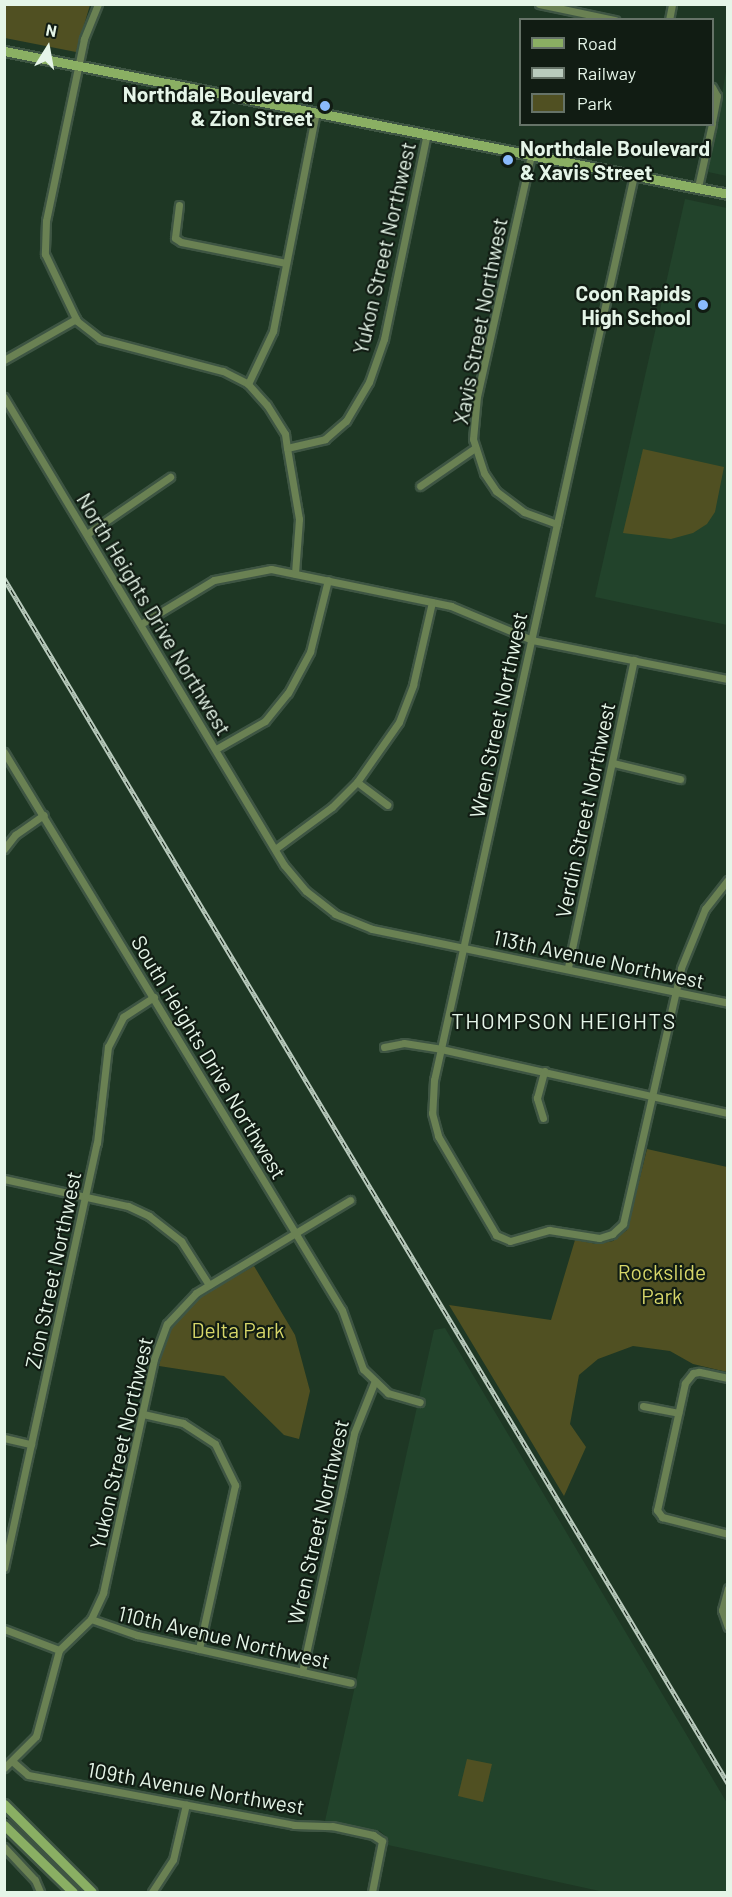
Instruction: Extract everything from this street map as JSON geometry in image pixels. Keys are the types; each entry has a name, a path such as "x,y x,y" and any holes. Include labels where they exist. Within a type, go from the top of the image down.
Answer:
{"street":[{"path":"98,4 79,66 46,221 45,254 76,319 100,339 223,370 248,384 285,434 299,519 296,574"},
{"path":"539,4 565,7 607,18"},
{"path":"4,51 728,194"},
{"path":"714,91 717,96 714,112"},
{"path":"248,384 273,331 316,112"},
{"path":"698,187 711,126"},
{"name":"Yukon Street Northwest","path":"287,448 324,439 346,421 369,382 387,327 427,134"},
{"name":"Xavis Street Northwest","path":"531,155 477,396 473,428 475,448 484,473 496,491 524,512 557,524"},
{"name":"Wren Street Northwest","path":"634,175 441,1049 432,1113 438,1136 492,1231 510,1241 549,1230 599,1238 618,1230 627,1214 652,1097"},
{"path":"178,205 175,238 181,242 286,263"},
{"path":"4,360 76,319"},
{"name":"North Heights Drive Northwest","path":"4,397 275,849 306,891 335,914 372,929 464,948"},
{"path":"420,486 475,448"},
{"path":"87,534 170,477"},
{"path":"141,624 214,580 271,569 432,602 468,612 532,640 728,679"},
{"path":"216,749 264,721 288,693 310,652 328,580"},
{"path":"275,849 332,807 357,782 399,722 413,685 432,602"},
{"name":"Verdin Street Northwest","path":"568,967 634,660"},
{"name":"South Heights Drive Northwest","path":"4,752 342,1310 363,1369 374,1383"},
{"path":"613,763 680,779"},
{"path":"357,782 387,805"},
{"path":"4,849 15,835 44,815"},
{"path":"652,1097 676,992 692,936 705,909 728,880"},
{"name":"113th Avenue Northwest","path":"464,948 568,967 728,1003"},
{"name":"Zion Street Northwest","path":"4,1568 7,1545 32,1444 86,1197 113,1031 132,1009 154,997"},
{"path":"384,1047 404,1042 441,1049 728,1113"},
{"path":"543,1118 537,1098 544,1071"},
{"path":"4,1179 128,1206 159,1222 181,1241 209,1285"},
{"name":"Yukon Street Northwest","path":"59,1650 91,1619 104,1593 142,1414 162,1333 179,1308 209,1285 350,1200"},
{"path":"728,1378 693,1373 685,1383 657,1509 662,1517 728,1534"},
{"path":"374,1383 393,1395 420,1402"},
{"name":"Wren Street Northwest","path":"302,1672 354,1433 374,1383"},
{"path":"643,1406 678,1413"},
{"path":"142,1414 183,1423 214,1444 234,1485 200,1649"},
{"path":"4,1438 32,1444"},
{"path":"728,1588 722,1610 728,1627"},
{"name":"110th Avenue Northwest","path":"91,1619 126,1633 351,1683"},
{"path":"4,1629 59,1650 40,1728 4,1768"},
{"name":"109th Avenue Northwest","path":"12,1761 28,1774 186,1804 373,1835 381,1839 382,1846 372,1893"},
{"path":"4,1804 92,1893"},
{"path":"152,1893 173,1860 186,1804"},
{"path":"4,1826 73,1893"},
{"path":"4,1848 35,1880 40,1893"}],"shaded area":[{"path":"727,66 727,176 708,172"},
{"path":"685,199 727,208 727,625 595,597"},
{"path":"445,1328 727,1803 727,1892 604,1892 388,1845 389,1839 380,1831 325,1821 434,1330"}],"green space":[{"path":"4,5 90,5 76,52 5,38"},
{"path":"643,449 724,467 715,512 707,524 693,533 671,539 623,533"},
{"name":"Rockslide Park","path":"647,1149 727,1167 727,1372 693,1364 670,1351 633,1346 598,1359 579,1375 570,1424 586,1447 564,1496 449,1305 551,1320 575,1240 597,1244 613,1241 627,1230"},
{"name":"Delta Park","path":"254,1266 295,1335 310,1391 299,1439 284,1435 224,1376 159,1366 166,1337 181,1313 199,1297"},
{"path":"467,1759 492,1764 483,1802 458,1796"}],"railway":[{"path":"4,578 728,1783"}],"place":[{"name":"Northdale Boulevard & Zion Street","path":"325,106"},
{"name":"Northdale Boulevard & Xavis Street","path":"508,160"},
{"name":"Coon Rapids High School","path":"703,305"}],"district":[{"name":"THOMPSON HEIGHTS","path":"564,1021"}]}
